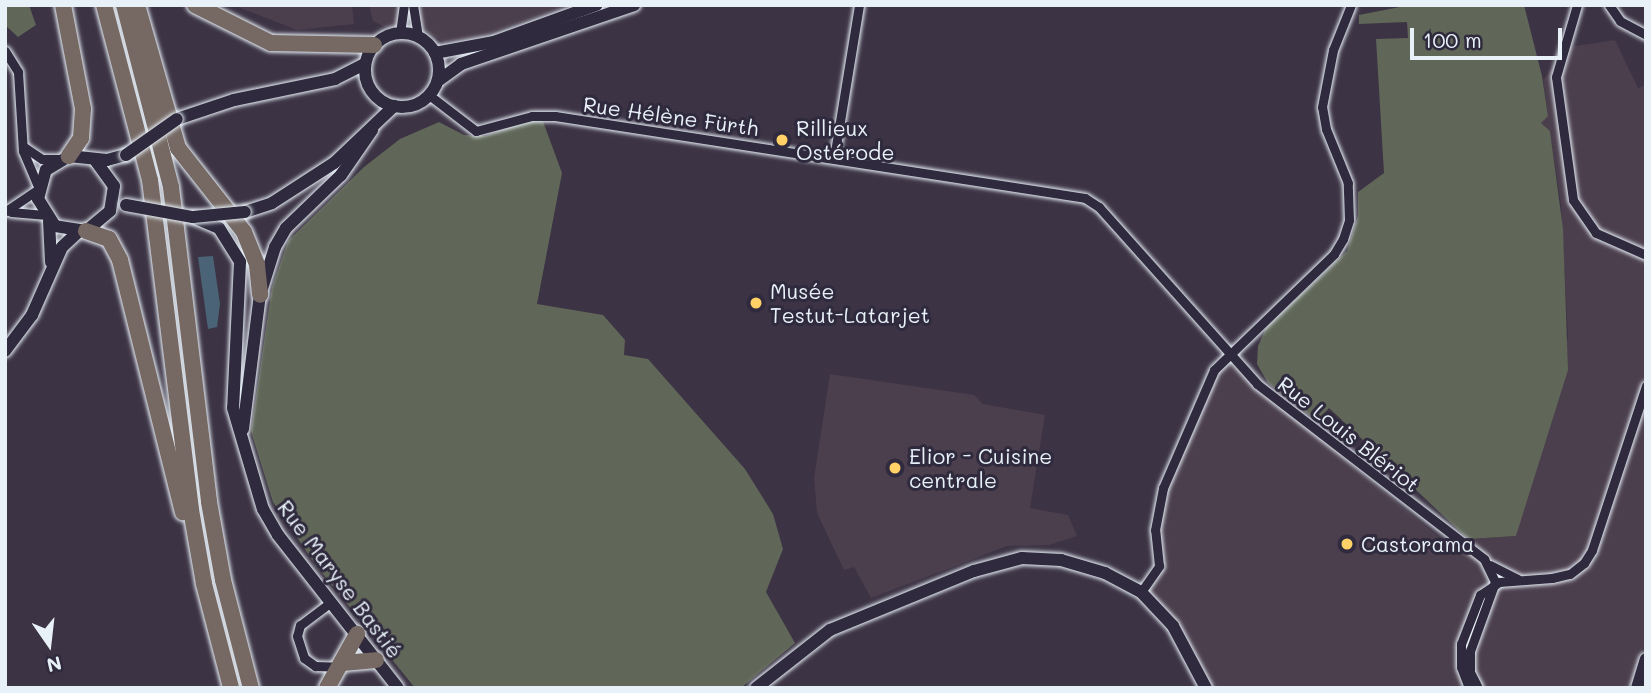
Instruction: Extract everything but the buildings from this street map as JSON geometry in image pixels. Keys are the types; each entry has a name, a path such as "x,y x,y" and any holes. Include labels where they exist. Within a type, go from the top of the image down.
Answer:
{"highway":[{"path":"63,5 83,109 81,138 64,157"},
{"path":"104,5 152,191 204,584"},
{"path":"124,5 171,187 211,515 251,688"},
{"path":"137,5 178,148 244,232 257,265 260,295"},
{"path":"195,5 271,43 374,45"},
{"path":"82,231 109,239 120,260 230,688"},
{"path":"327,688 357,634"},
{"path":"342,665 376,660"}],"main road":[{"path":"435,53 494,42 596,5"},
{"path":"438,81 435,53 418,36 400,33 374,45 365,64 369,86 394,106 413,105 429,95 438,81 461,64 634,5"},
{"path":"49,274 46,218 38,188 46,170 64,157 95,160 126,155 177,119 234,100 335,79 365,64"},
{"path":"5,351 32,315 62,247 110,211 126,205 192,217 244,212 299,188 372,130 394,106"},
{"name":"Rue Maryse Bastié","path":"243,450 245,391 260,295 286,228 341,174 372,130"},
{"path":"95,160 114,186 110,211"},
{"name":"Rue Maryse Bastié","path":"192,217 219,228 235,248 243,279 233,367 233,408 243,450 271,523 398,688"},
{"path":"46,218 82,231"},
{"path":"756,688 830,630 974,570 1022,558 1061,560 1094,569 1141,593 1173,626 1206,688"},
{"path":"1637,688 1646,659"}],"street":[{"path":"400,33 404,5"},
{"path":"413,5 418,36"},
{"path":"834,158 859,5"},
{"path":"1141,593 1159,566 1155,530 1163,488 1202,394 1226,354 1334,254 1343,239 1349,220 1348,183 1326,129 1322,107 1334,50 1351,5"},
{"path":"1577,5 1556,77 1573,200 1596,233 1646,255"},
{"path":"1609,5 1620,20 1646,35"},
{"path":"5,51 20,80 24,146 38,188 5,211"},
{"name":"Rue Hélène Fürth","path":"429,95 476,131 532,117 555,116 1085,198 1099,207 1226,354"},
{"path":"24,146 35,157 64,157"},
{"path":"5,211 46,218"},
{"name":"Rue Louis Blériot","path":"1226,354 1257,384 1489,565 1520,580"},
{"path":"1469,688 1461,667 1461,644 1480,594 1494,584 1570,574 1584,564 1592,550 1646,386"},
{"path":"1478,688 1471,672 1470,651 1494,584 1489,565"},
{"path":"1490,597 1520,580"},
{"path":"331,602 300,625 299,648 315,666 342,665"}],"shaded area":[{"path":"233,5 352,5 354,24 297,30"},
{"path":"369,5 571,5 481,36 444,42 421,28 385,27 373,21"},
{"path":"1615,40 1638,88 1646,85 1646,639 1631,688 1212,688 1177,622 1147,596 1144,584 1157,565 1154,513 1203,393 1226,361 1455,551 1468,539 1516,536 1568,337 1561,206 1550,131 1541,123 1548,115 1543,80 1569,47"},
{"path":"830,374 974,395 983,404 1045,415 1030,508 1068,515 1077,536 1049,545 1007,546 871,598 854,567 844,570 817,513 814,478"}],"green space":[{"path":"5,5 29,5 36,25 18,37 5,25"},
{"path":"1410,5 1524,5 1542,76 1548,116 1541,123 1550,131 1563,229 1568,370 1516,536 1468,539 1329,408 1317,421 1268,383 1257,364 1258,346 1266,328 1347,251 1358,216 1358,192 1384,173 1376,39 1408,38 1407,22 1359,24 1359,15"},
{"path":"541,116 562,173 537,304 603,315 625,340 624,355 648,359 745,469 773,514 783,549 766,592 795,643 741,688 415,688 315,564 273,502 251,431 272,287 288,241 364,167 400,139 439,122 464,135 485,136"}],"water":[{"path":"213,256 220,304 217,327 208,329 198,257"}],"place":[{"name":"Rillieux Ostérode","path":"782,140"},
{"name":"Musée Testut-Latarjet","path":"756,303"},
{"name":"Elior - Cuisine centrale","path":"895,468"},
{"name":"Castorama","path":"1347,544"}]}
